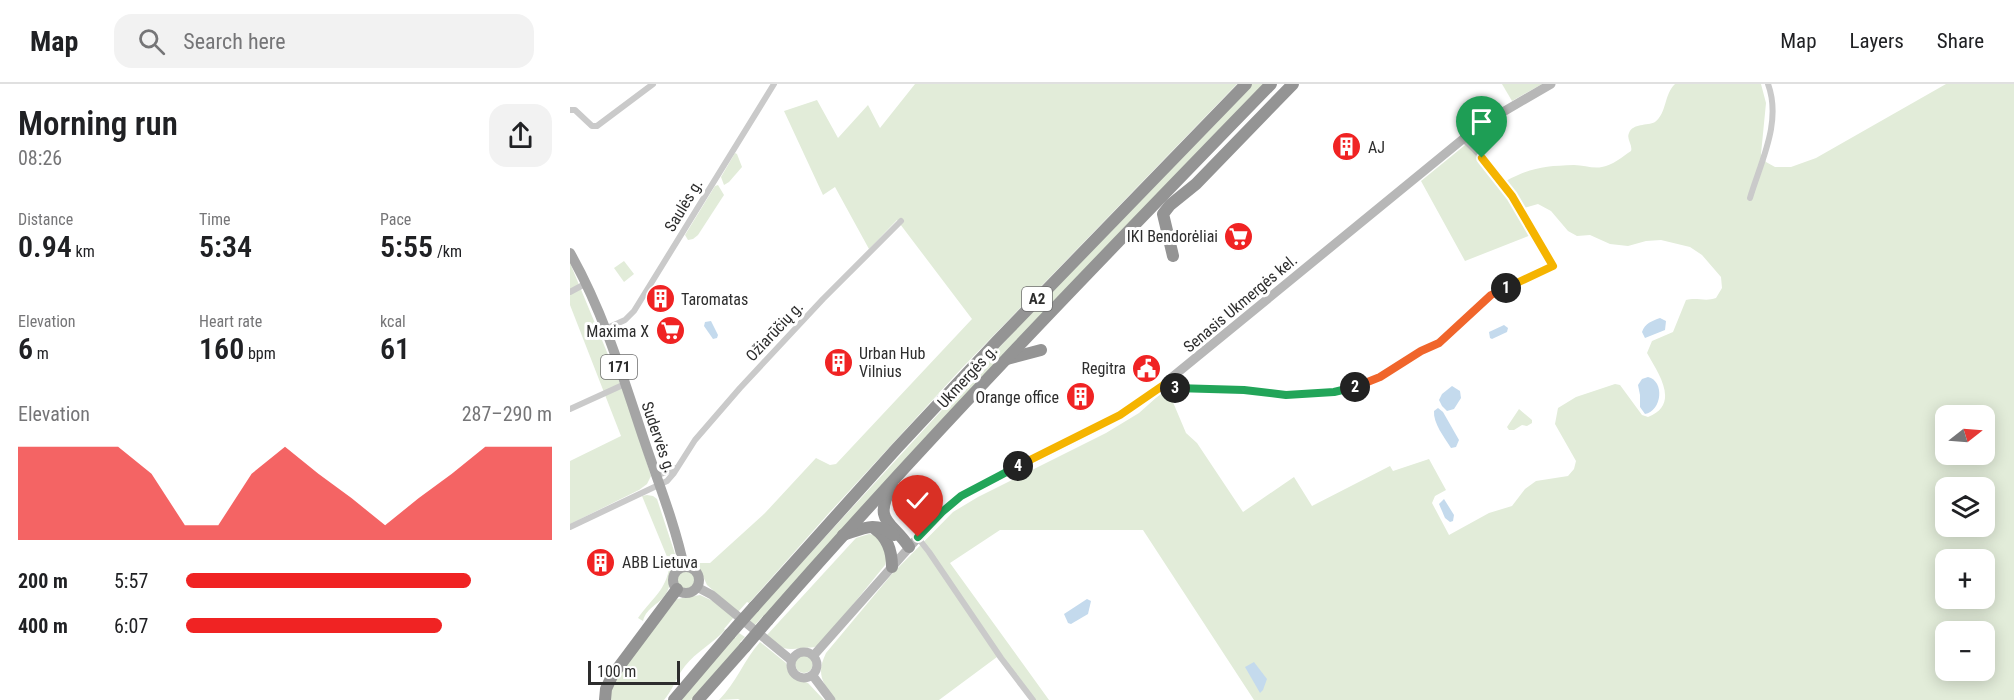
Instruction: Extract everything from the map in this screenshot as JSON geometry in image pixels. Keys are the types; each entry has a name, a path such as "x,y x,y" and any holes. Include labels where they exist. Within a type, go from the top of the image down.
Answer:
{"highway":[{"name":"Ukmergės g.","path":"674,700 730,634 897,448 1246,84"},
{"name":"Ukmergės g.","path":"698,700 842,536 1003,361 1271,84"},
{"path":"1173,256 1163,214 1166,208 1196,184 1293,84"},
{"path":"1003,361 1041,350"},
{"path":"900,472 886,496 884,511 888,525 913,542"},
{"path":"842,536 871,526 913,542"},
{"path":"871,526 884,537 889,545 892,567"},
{"path":"605,700 606,689 612,676 677,589"}],"main road":[{"name":"Senasis Ukmergės kel.","path":"814,655 913,542 961,496 1136,405 1168,382 1463,139 1491,119 1551,84"},
{"name":"Sudervės g.","path":"570,253 605,329 625,384 658,480 684,567"},
{"name":"171","path":"684,567 692,569 698,575 697,587"},
{"path":"684,567 677,571 673,578 677,589 687,593 697,587 712,595 791,660"},
{"path":"801,652 810,652 814,655 818,664 813,676 806,679 798,677 791,668 791,660 801,652"},
{"path":"813,676 831,700"}],"street":[{"path":"570,110 575,110 592,126 597,126 653,84"},
{"name":"Saulės g.","path":"605,329 625,320 634,311 774,84"},
{"path":"1750,198 1770,138 1774,114 1774,103 1768,84"},
{"path":"1168,382 1173,388 1244,390 1286,395 1344,390 1380,377 1439,343 1491,295 1553,266 1512,196 1482,158 1463,139"},
{"name":"Ožiarūčių g.","path":"570,527 658,480 667,481 695,440 740,388 823,299 901,221"},
{"path":"570,292 585,284"},
{"path":"570,410 625,384"},
{"path":"913,542 929,552 1000,658 1033,700"}],"green space":[{"path":"915,84 1237,84 961,369 749,603 747,602 738,612 707,585 701,572 693,563 710,563 765,513 816,458 830,465 836,464 972,319 897,220 869,249 835,187 823,195 784,111 817,100 838,138 868,105 880,128"},
{"path":"1252,84 1264,84 929,433 765,617 763,616 754,626 749,622 1055,287"},
{"path":"1502,84 1542,84 1512,101"},
{"path":"1675,84 1761,84 1766,103 1761,154 1766,162 1775,167 1791,167 1816,158 1946,84 2014,84 2014,700 1254,700 1143,530 1000,530 950,563 1049,700 1030,700 997,657 939,700 835,700 822,678 821,667 826,653 892,574 953,512 978,497 1106,433 1139,413 1167,388 1186,433 1197,443 1243,512 1294,477 1312,506 1390,466 1393,471 1429,459 1446,490 1435,496 1432,503 1449,535 1489,513 1512,506 1525,489 1536,481 1568,476 1574,469 1576,461 1555,424 1558,408 1576,397 1615,384 1620,385 1642,415 1648,417 1658,411 1665,396 1661,379 1647,353 1652,341 1673,332 1686,300 1716,298 1722,288 1721,277 1702,255 1690,247 1661,240 1628,246 1610,244 1590,235 1577,236 1568,231 1551,211 1538,204 1517,210 1531,235 1465,261 1421,181 1470,141 1506,181 1532,170 1547,167 1574,165 1595,168 1606,166 1631,151 1628,135 1631,130 1637,126 1655,122 1662,114 1669,93"},
{"path":"735,153 742,167 724,185 721,177"},
{"path":"718,185 724,195 698,235 688,240 685,235 715,186"},
{"path":"624,261 634,274 624,282 614,268"},
{"path":"570,263 626,398 651,476 647,484 639,490 570,524 570,461 621,436 570,305"},
{"path":"1519,409 1532,420 1532,423 1509,430 1507,427"},
{"path":"647,495 657,499 677,560 667,592 647,612 643,621 638,618 662,587 670,564 642,496"},
{"path":"869,534 879,536 887,558 885,565 821,644 812,648 786,649 767,635 856,538"},
{"path":"686,570 693,573 696,580 693,587 686,590 679,587 676,580 679,573"},
{"path":"700,595 715,602 734,617 725,630 685,666 664,700 608,700 615,679 677,599"},
{"path":"739,633 745,637 740,642 741,644 691,700 681,700 733,637 735,638"},
{"path":"760,642 786,663 794,677 808,683 824,700 719,700"},
{"path":"804,655 810,658 813,664 810,670 804,673 798,670 795,664 798,658"}],"water":[{"path":"1660,318 1666,321 1665,330 1645,338 1642,332 1645,326"},
{"path":"711,321 718,335 713,339 704,326 705,322"},
{"path":"1504,325 1508,328 1507,332 1490,338 1489,332"},
{"path":"1648,377 1657,384 1659,396 1655,408 1645,414 1640,407 1638,385 1642,379"},
{"path":"1452,386 1460,391 1461,398 1454,409 1447,411 1439,400 1442,394"},
{"path":"1438,408 1443,412 1459,440 1456,447 1451,448 1437,425 1434,411"},
{"path":"1444,499 1454,515 1453,521 1450,522 1445,518 1439,504"},
{"path":"1087,599 1091,601 1088,614 1071,624 1068,623 1064,614"},
{"path":"1254,662 1267,679 1260,693 1245,667"}],"place":[{"name":"AJ","path":"1347,147"},
{"name":"IKI Bendorėliai","path":"1239,236"},
{"name":"Taromatas","path":"660,299"},
{"name":"Maxima X","path":"670,331"},
{"name":"Urban Hub Vilnius","path":"838,362"},
{"name":"Regitra","path":"1147,368"},
{"name":"Orange office","path":"1080,397"},
{"name":"ABB Lietuva","path":"601,562"}],"route":[{"path":"918,537 961,496 1120,415 1168,382 1173,388 1244,390 1286,395 1334,392 1372,381 1421,351 1439,343 1491,295 1553,266 1512,196 1482,158"}]}
